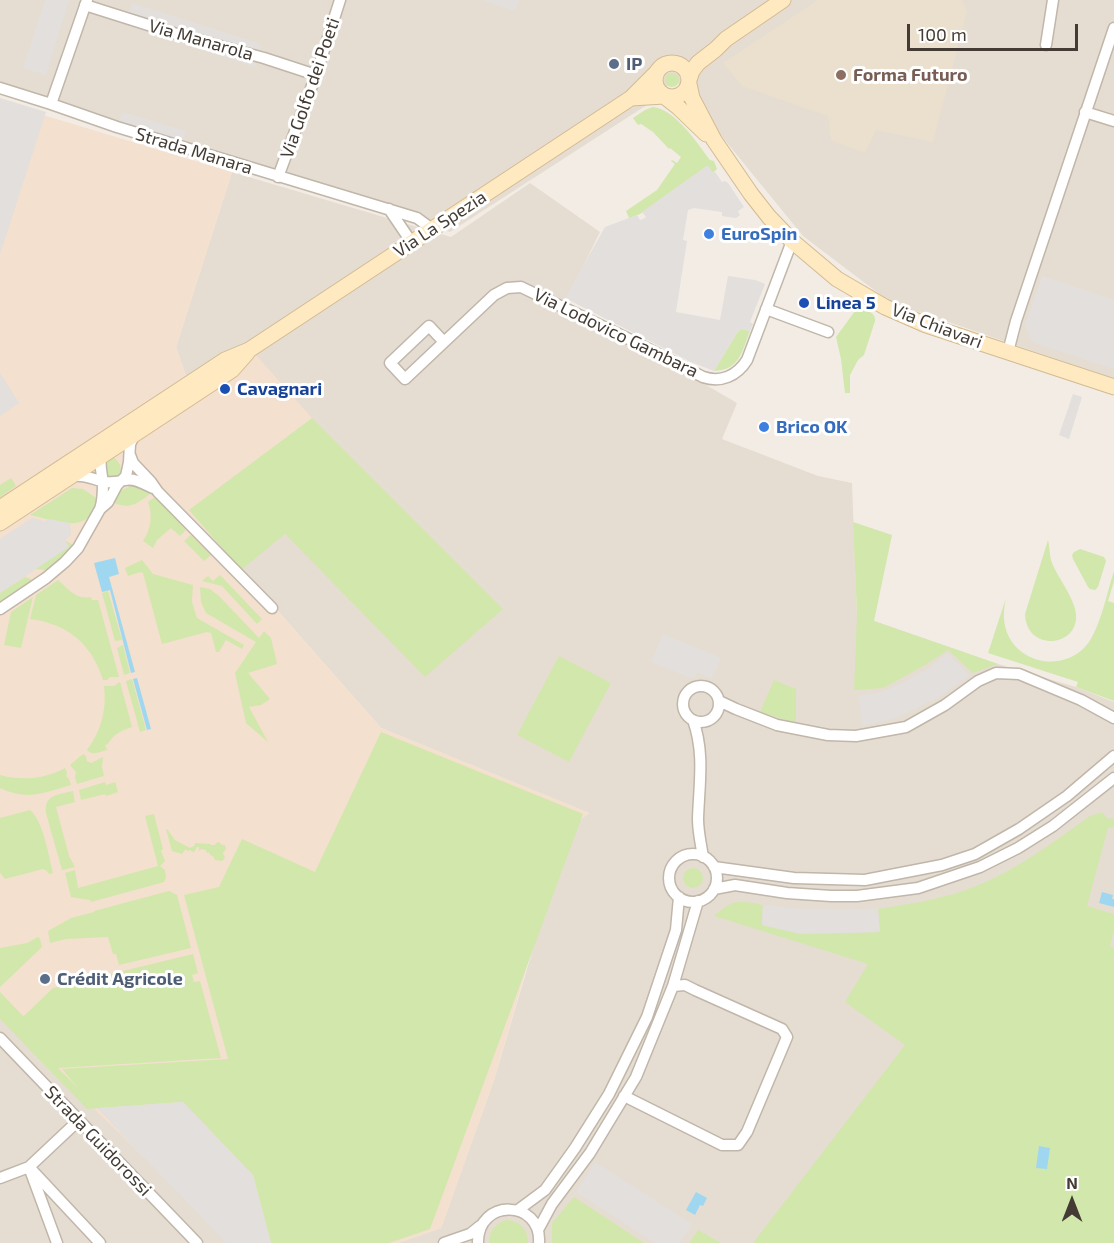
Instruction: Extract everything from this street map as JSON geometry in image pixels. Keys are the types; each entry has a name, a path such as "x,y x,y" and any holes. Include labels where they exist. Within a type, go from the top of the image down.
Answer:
{"main road":[{"name":"Via La Spezia","path":"631,98 679,96 685,91 692,71 698,63 728,37 777,2"},
{"name":"Via La Spezia","path":"0,508 61,475 136,426 225,360 249,350 631,98 662,66 684,60 728,37"},
{"path":"674,63 685,69 689,82"},
{"path":"657,72 654,79 656,87 664,96"},
{"name":"Via Chiavari","path":"689,82 692,98 715,143 751,194 792,241 837,279 885,307 926,325 1114,387"},
{"name":"Via Chiavari","path":"664,96 715,143"},
{"name":"Via La Spezia","path":"0,523 61,475 109,463 136,426"}],"street":[{"name":"Via Golfo dei Poeti","path":"278,177 316,75 340,0"},
{"path":"1046,45 1053,0"},
{"name":"Via Manarola","path":"86,2 183,36 316,75"},
{"path":"51,104 86,2"},
{"path":"1008,352 1016,321 1114,28"},
{"name":"Strada Manara","path":"0,88 117,127 417,218 432,229"},
{"path":"1085,112 1114,121"},
{"path":"389,209 412,243"},
{"name":"Via Lodovico Gambara","path":"444,342 429,326 390,363 405,379 498,292 507,288 521,287 703,376 710,379 722,379 733,375 744,364 792,241"},
{"path":"766,309 828,332"},
{"path":"61,475 81,475 109,463 131,441 136,426"},
{"path":"109,463 139,469 157,491 272,608"},
{"path":"109,463 121,480"},
{"path":"109,463 121,480"},
{"path":"104,502 101,486 109,463"},
{"path":"121,480 138,481 157,491"},
{"path":"0,609 41,582 65,562 81,544 104,502 121,480"},
{"path":"719,701 777,725 828,735 856,736 906,727 945,705 978,681 996,673 1019,674 1081,700 1114,718"},
{"path":"699,741 707,722 718,711 719,701 714,691 705,686 699,686 685,696 683,706 688,717 707,722"},
{"path":"687,855 698,821 700,781 699,741 693,720"},
{"path":"714,867 794,878 865,880 942,865 975,854 1019,829 1066,796 1114,756"},
{"path":"714,890 716,874 709,861 698,855 687,855 674,863 669,877 670,885 679,897 691,902 704,899 714,890 735,885 787,893 839,896 857,896 918,888 980,867 1018,848 1053,826 1114,778"},
{"path":"698,821 703,857"},
{"path":"518,1210 545,1190 609,1094 647,1017 676,930 679,897"},
{"path":"538,1230 550,1206 590,1153 636,1077 673,986 698,901"},
{"path":"624,1095 722,1145 738,1145 747,1132 787,1037 782,1029 685,985 673,986"},
{"name":"Strada Guidorossi","path":"0,1038 196,1243"},
{"path":"0,1178 29,1167 79,1120"},
{"path":"29,1167 57,1243"},
{"path":"29,1167 100,1243"},
{"path":"444,1243 470,1234 489,1216 508,1209 518,1210 533,1221 538,1230 539,1243"},
{"path":"478,1243 478,1232 482,1224"}],"shaded area":[{"path":"0,0 1114,0 1114,379 890,302 803,236 675,79 650,103 450,232 0,85"},
{"path":"45,0 69,0 46,75 23,68"},
{"path":"482,0 519,0 515,11"},
{"name":"Forma Futuro","path":"818,0 962,0 967,11 933,142 876,130 865,153 831,140 828,116 742,86 723,63"},
{"path":"132,3 261,44 255,67 126,25"},
{"path":"0,98 46,112 0,254"},
{"path":"0,102 232,172 176,347 189,384 248,346 312,418 190,511 381,728 589,813 569,828 562,846 494,1080 441,1228 398,1243 233,1243 57,1073 0,1012"},
{"path":"122,112 186,131 181,147 117,127"},
{"path":"708,165 722,182 728,183 744,207 738,211 740,215 736,218 722,216 722,212 694,208 688,210 683,240 687,241 676,312 720,320 728,276 765,284 750,322 753,324 750,331 741,329 737,333 714,371 691,362 565,298 605,227 637,215 640,220 643,219 646,217 642,212"},
{"path":"232,172 451,237 530,183 600,232 565,303 737,403 722,439 818,476 852,483 857,615 998,664 1076,687 1114,702 1114,1243 398,1243 441,1228 494,1080 569,828 589,813 381,728 189,510 312,419 189,385 176,347"},
{"path":"1042,276 1114,300 1114,369 1032,342 1025,325"},
{"path":"0,373 19,403 0,416"},
{"path":"1073,394 1082,397 1069,439 1059,435"},
{"path":"32,518 70,523 71,536 65,540 69,547 0,593 0,539"},
{"path":"663,634 721,658 712,679 697,672 694,679 651,662"},
{"path":"947,653 970,675 939,697 893,719 862,726 858,696 885,691 908,680 929,668"},
{"path":"763,905 809,910 878,909 880,932 801,934 762,925"},
{"path":"0,1004 235,1243 0,1243"},
{"path":"183,1102 253,1175 271,1243 226,1243 97,1108"},
{"path":"595,1162 692,1224 680,1243 655,1243 576,1192"}],"green space":[{"path":"672,73 677,75 679,80 677,85 672,87 667,85 665,80 667,75"},
{"path":"653,107 661,109 677,120 710,160 714,161 717,169 713,173 707,166 640,214 629,218 626,211 657,190 675,164 671,161 677,163 681,157 669,149 653,132 641,124 638,125 633,118"},
{"path":"862,309 873,314 875,321 864,355 858,360 850,375 850,393 845,393 836,337 855,311"},
{"path":"741,329 750,331 739,358 729,367 714,371 737,333"},
{"path":"312,418 503,609 425,677 285,534 241,570 189,510"},
{"path":"113,457 119,464 121,472 118,477 111,478 105,472 103,461"},
{"path":"11,478 16,486 0,497 0,485"},
{"path":"130,486 141,487 151,493 129,506 112,502 120,491"},
{"path":"72,488 83,489 99,500 94,511 87,518 70,523 30,515"},
{"path":"155,497 186,530 180,536 171,528 157,540 153,548 143,541 150,522 148,502"},
{"path":"853,522 892,535 874,621 998,664 973,673 948,650 883,688 854,690 857,615"},
{"path":"191,535 211,555 204,561 184,541"},
{"path":"65,540 73,545 56,563 45,570 34,568 69,547"},
{"path":"1048,540 1052,563 1072,601 1076,614 1075,625 1069,634 1052,641 1042,640 1034,635 1028,626 1025,614"},
{"path":"1080,549 1104,557 1106,561 1095,590 1088,587 1073,559 1074,552"},
{"path":"142,560 153,574 193,585 192,602 197,618 244,645 242,649 226,640 219,652 216,652 211,633 207,632 162,644 143,573 128,576 125,568"},
{"path":"1114,571 1114,581 1108,601 1114,603 1114,701 1076,687 1078,682 988,653 1006,598 1005,626 1017,648 1037,660 1061,660 1073,656 1083,649 1094,634"},
{"path":"220,575 262,619 257,624 222,586 202,581 208,576 213,581"},
{"path":"25,577 32,581 0,603 0,593"},
{"path":"58,580 81,597 98,600 119,677 103,680 92,656 77,638 56,626 30,619 36,595"},
{"path":"200,587 210,589 219,596 259,638 264,631 271,638 277,664 248,673 270,699 261,705 249,707 268,742 246,723 235,673 256,642 206,613 201,602"},
{"path":"108,591 122,640 115,641 102,593"},
{"path":"33,597 21,648 4,645 11,612"},
{"path":"123,645 130,673 124,675 117,648"},
{"path":"559,656 611,683 569,762 517,735"},
{"path":"132,679 146,730 140,732 126,681"},
{"path":"774,680 796,689 796,723 760,712"},
{"path":"120,682 132,727 122,731 105,745 107,750 91,753 87,750 102,720 105,703 104,686 114,686"},
{"path":"381,732 583,814 430,1229 389,1243 271,1243 253,1175 183,1102 87,1109 0,1019 0,992 24,1016 53,988 193,954 198,973 192,975 194,982 200,981 221,1058 58,1068 79,1089 62,1069 228,1059 184,895 219,887 242,839 315,872"},
{"path":"83,754 91,763 103,757 104,776 77,784 76,772 70,765"},
{"path":"65,768 71,785 44,793 27,795 0,788 0,775 33,778 50,775"},
{"path":"105,782 106,785 115,782 118,792 81,800 79,790"},
{"path":"73,791 75,802 56,807 69,856 75,867 62,870 46,807 47,802 53,796"},
{"path":"30,810 42,830 53,873 49,874 43,869 5,879 0,873 0,818"},
{"path":"1102,812 1107,818 1114,819 1114,827 1108,828 1087,906 1114,914 1114,929 1110,946 1114,948 1114,1243 753,1243 905,1045 845,1002 868,964 714,916 726,906 736,902 747,902 763,905 762,925 801,934 880,932 878,909 938,898 985,882 1022,863 1090,816"},
{"path":"154,814 165,861 160,866 165,870 164,882 91,902 71,897 65,873 75,870 78,888 158,866 145,816"},
{"path":"166,829 175,840 190,848 195,843 215,845 219,842 225,845 226,849 223,853 225,858 222,861 215,860 206,850 199,851 199,847 194,852 185,850 182,854 172,851"},
{"path":"689,868 697,868 703,874 703,882 697,888 689,888 683,882 683,874"},
{"path":"169,891 177,895 191,948 119,965 108,937 66,939 50,943 48,931 71,918"},
{"path":"38,937 42,947 0,987 0,948 27,943"},
{"path":"574,1197 644,1243 552,1243 552,1223"},
{"path":"507,1220 516,1222 522,1227 527,1234 528,1243 489,1243 494,1228"},
{"path":"698,1230 721,1243 689,1243"}],"water":[{"path":"115,558 119,574 109,577 135,672 131,673 110,590 102,592 94,563"},
{"path":"137,678 151,729 147,730 133,679"},
{"path":"1102,892 1113,895 1114,907 1099,903"},
{"path":"1039,1146 1050,1148 1047,1169 1036,1168"},
{"path":"696,1192 707,1198 695,1215 686,1210"}],"place":[{"name":"IP","path":"614,64"},
{"name":"Forma Futuro","path":"841,75"},
{"name":"EuroSpin","path":"709,234"},
{"name":"Linea 5","path":"804,303"},
{"name":"Cavagnari","path":"225,389"},
{"name":"Brico OK","path":"764,427"},
{"name":"Crédit Agricole","path":"45,979"}]}
